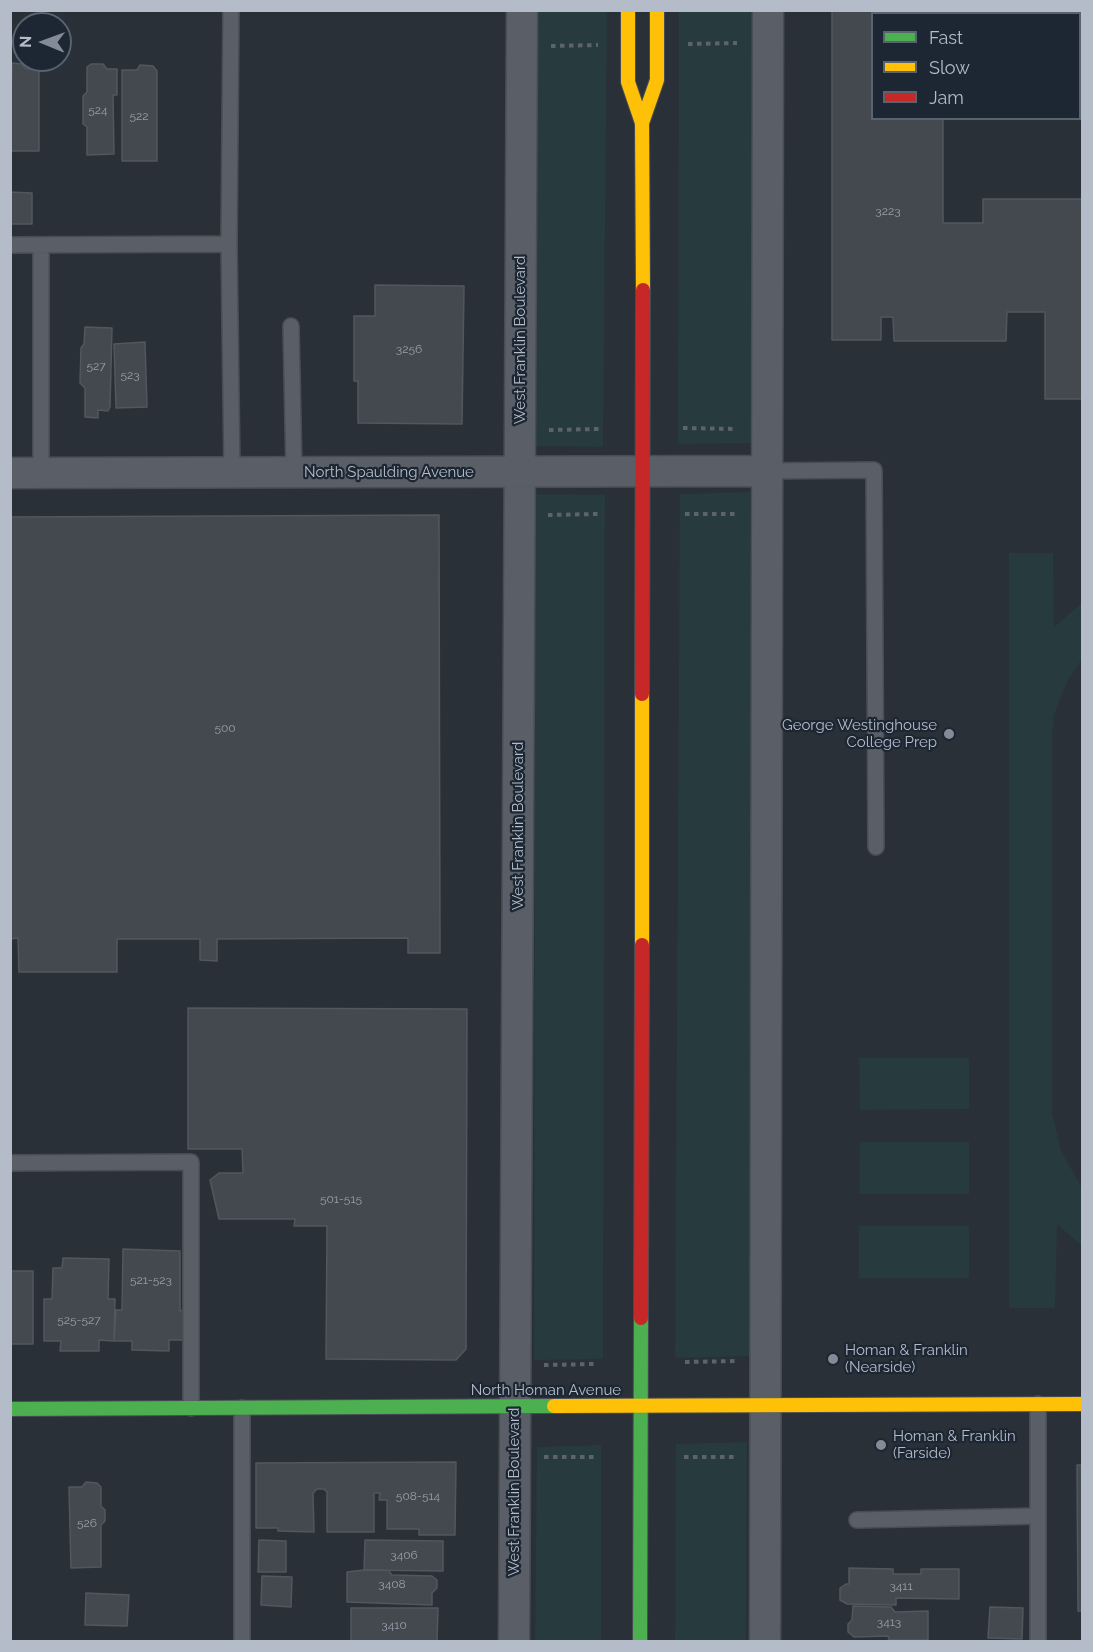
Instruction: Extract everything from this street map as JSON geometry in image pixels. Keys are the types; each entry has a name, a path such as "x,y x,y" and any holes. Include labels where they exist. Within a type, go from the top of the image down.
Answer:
{"street":[{"name":"West Franklin Boulevard","path":"514,1641 522,10"},
{"path":"628,10 628,82 642,123 640,1641"},
{"path":"642,123 657,81 657,10"},
{"path":"765,1641 768,10"},
{"name":"North Spaulding Avenue","path":"10,473 768,471"},
{"name":"North Homan Avenue","path":"10,1409 1083,1404"}],"lane":[{"path":"231,10 229,244 232,472"},
{"path":"10,245 229,244"},
{"path":"41,245 41,473"},
{"path":"291,326 294,472"},
{"path":"768,471 874,470 876,847"},
{"path":"10,1163 191,1162 191,1408"},
{"path":"1038,1404 1038,1641"},
{"path":"242,1408 242,1641"},
{"path":"856,1520 1038,1516"}],"path":[{"path":"684,44 748,43"},
{"path":"542,46 601,45"},
{"path":"683,428 738,429"},
{"path":"539,430 599,429"},
{"path":"538,514 598,514"},
{"path":"685,514 746,514"},
{"path":"686,1362 744,1360"},
{"path":"539,1365 595,1364"},
{"path":"542,1457 595,1457"},
{"path":"684,1457 743,1457"}],"green space":[{"path":"538,11 607,11 603,447 536,446"},
{"path":"679,11 752,11 752,443 678,444"},
{"path":"750,492 752,1356 675,1358 680,494"},
{"path":"535,494 605,495 603,1359 534,1360"},
{"path":"1009,553 1053,553 1054,627 1082,603 1082,659 1069,678 1061,696 1054,715 1052,734 1052,1113 1061,1151 1082,1188 1082,1246 1057,1224 1055,1308 1009,1308"},
{"path":"859,1058 969,1058 969,1109 860,1110"},
{"path":"860,1142 969,1142 969,1194 859,1194"},
{"path":"859,1226 969,1226 969,1278 859,1278"},
{"path":"747,1442 746,1641 675,1641 676,1444"},
{"path":"601,1445 601,1641 535,1641 537,1447"}],"building":[{"path":"832,10 943,10 943,12 871,12 871,120 943,120 943,223 983,223 983,199 1082,199 1082,399 1045,399 1045,312 1007,312 1006,341 894,341 893,317 881,317 881,340 832,340"},
{"path":"12,63 12,72 39,72 39,151 10,151"},
{"path":"91,64 103,64 107,69 117,69 117,95 113,95 114,154 87,155 87,127 83,124 83,96 87,92 87,67"},
{"path":"140,65 153,66 157,71 157,161 122,161 122,70 137,70"},
{"path":"10,192 32,193 32,224 10,224"},
{"path":"375,285 464,286 462,424 358,423 358,381 354,381 354,316 375,316"},
{"path":"85,327 112,328 110,407 108,411 98,410 98,418 85,417 85,388 80,383 81,348 84,344"},
{"path":"145,342 147,407 116,408 114,344"},
{"path":"439,515 440,953 408,953 408,938 217,939 217,961 200,960 200,939 117,939 117,972 19,972 18,938 10,939 10,517"},
{"path":"188,1008 467,1009 466,1349 456,1360 326,1359 327,1226 294,1226 295,1219 219,1219 210,1180 219,1173 243,1173 242,1149 188,1149"},
{"path":"123,1249 180,1251 180,1311 184,1310 184,1340 169,1340 169,1351 132,1350 132,1341 114,1341 116,1310 122,1310"},
{"path":"63,1258 109,1259 108,1299 115,1299 114,1341 99,1340 99,1351 60,1351 61,1341 44,1341 44,1299 52,1299 53,1268 62,1268"},
{"path":"10,1271 33,1271 33,1344 10,1344"},
{"path":"456,1462 455,1535 419,1535 419,1529 387,1529 387,1500 379,1500 380,1493 374,1493 374,1532 327,1532 327,1492 324,1489 317,1489 313,1493 314,1532 256,1528 256,1463"},
{"path":"1077,1465 1082,1465 1082,1611 1078,1611"},
{"path":"86,1482 97,1483 101,1487 101,1506 105,1510 105,1521 101,1525 101,1567 71,1568 69,1487 82,1487"},
{"path":"259,1540 286,1541 286,1572 258,1572"},
{"path":"365,1540 443,1541 443,1571 364,1570"},
{"path":"849,1568 893,1569 893,1574 921,1574 921,1569 959,1569 959,1599 896,1598 896,1605 847,1604 840,1600 840,1588 849,1584"},
{"path":"388,1570 392,1575 432,1576 437,1580 437,1588 432,1593 432,1605 347,1602 347,1572"},
{"path":"262,1576 292,1577 291,1607 261,1605"},
{"path":"86,1593 129,1595 127,1626 85,1625"},
{"path":"853,1606 891,1607 895,1612 928,1611 928,1640 889,1640 888,1636 854,1637 848,1632"},
{"path":"990,1607 1023,1608 1022,1639 988,1638"},
{"path":"351,1608 438,1608 437,1641 351,1641"}],"traffic: fast":[{"path":"640,1642 641,1318"},
{"path":"10,1409 554,1406"}],"traffic: slow":[{"path":"628,10 628,82 642,123 643,290"},
{"path":"642,123 657,80 657,10"},
{"path":"642,694 642,945"},
{"path":"554,1406 1082,1404"}],"traffic: jam":[{"path":"642,694 643,290"},
{"path":"641,1318 642,945"}],"place":[{"name":"George Westinghouse College Prep","path":"949,734"},
{"name":"Homan & Franklin (Nearside)","path":"833,1359"},
{"name":"Homan & Franklin (Farside)","path":"881,1445"}]}
